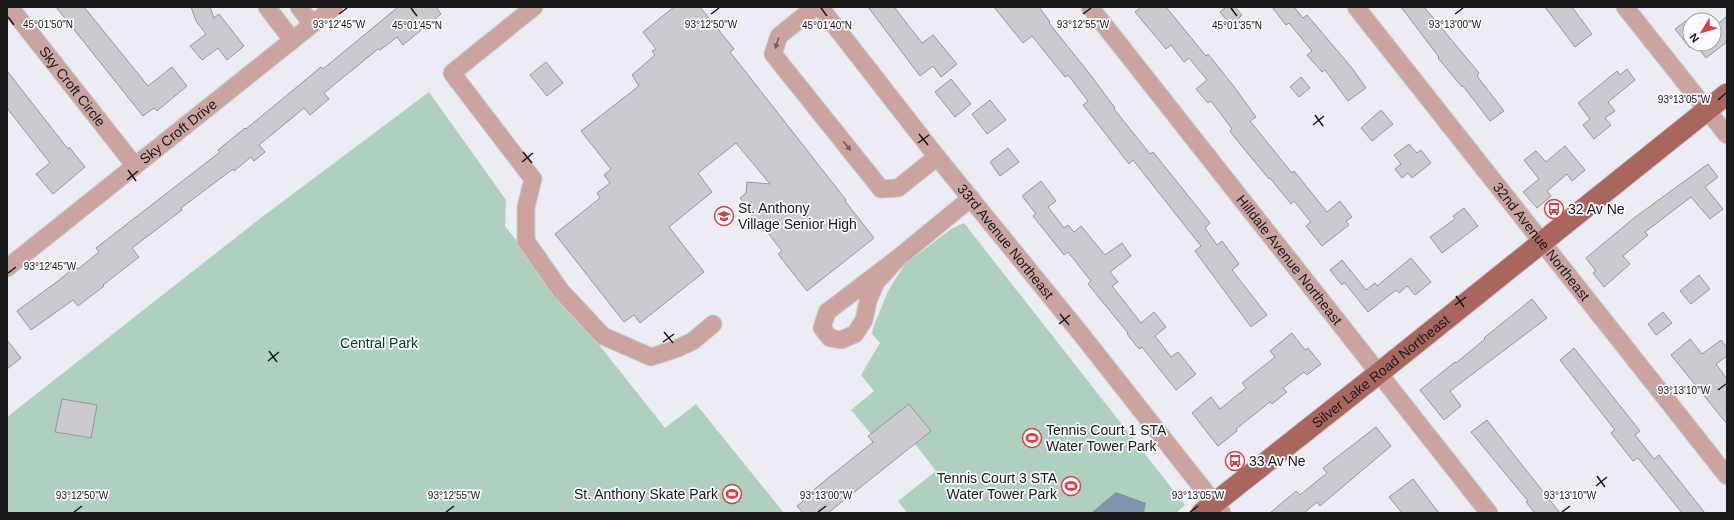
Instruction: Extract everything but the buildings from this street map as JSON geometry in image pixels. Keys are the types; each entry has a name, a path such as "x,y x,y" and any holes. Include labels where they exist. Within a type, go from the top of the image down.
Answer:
{"main road":[{"name":"Silver Lake Road Northeast","path":"1213,510 1379,373 1727,94"}],"street":[{"name":"Sky Croft Circle","path":"10,7 135,166"},
{"path":"267,7 292,40"},
{"path":"299,7 312,24"},
{"name":"Sky Croft Drive","path":"7,268 334,7"},
{"path":"534,7 452,73 533,179 526,207 526,241 561,291 604,336 651,357 676,349 693,341 713,324"},
{"path":"815,7 779,36 774,54 881,189 898,188 937,157"},
{"name":"33rd Avenue Northeast","path":"820,7 937,157 971,198 1213,510"},
{"name":"Hilldale Avenue Northeast","path":"1090,7 1490,513"},
{"name":"32nd Avenue Northeast","path":"1356,7 1727,476"},
{"path":"1625,7 1727,135"},
{"path":"898,258 876,282 868,301 864,320 855,334 841,340 830,338 822,328 827,312 898,258 971,198"}],"green space":[{"name":"Central Park","path":"429,92 506,200 505,226 665,428 696,404 784,513 7,513 7,417 262,217"},
{"path":"964,223 1185,505 1176,513 907,513 898,501 936,471 894,417 871,434 851,410 874,391 861,375 880,343 872,334 888,291 905,264 951,229"}],"water":[{"path":"1116,492 1146,503 1144,513 1091,513"}],"place":[{"name":"32 Av Ne","path":"1554,209"},
{"name":"St. Anthony Village Senior High","path":"724,216"},
{"name":"Tennis Court 1 STA Water Tower Park","path":"1032,438"},
{"name":"33 Av Ne","path":"1235,461"},
{"name":"Tennis Court 3 STA Water Tower Park","path":"1071,486"},
{"name":"St. Anthony Skate Park","path":"732,494"}]}
